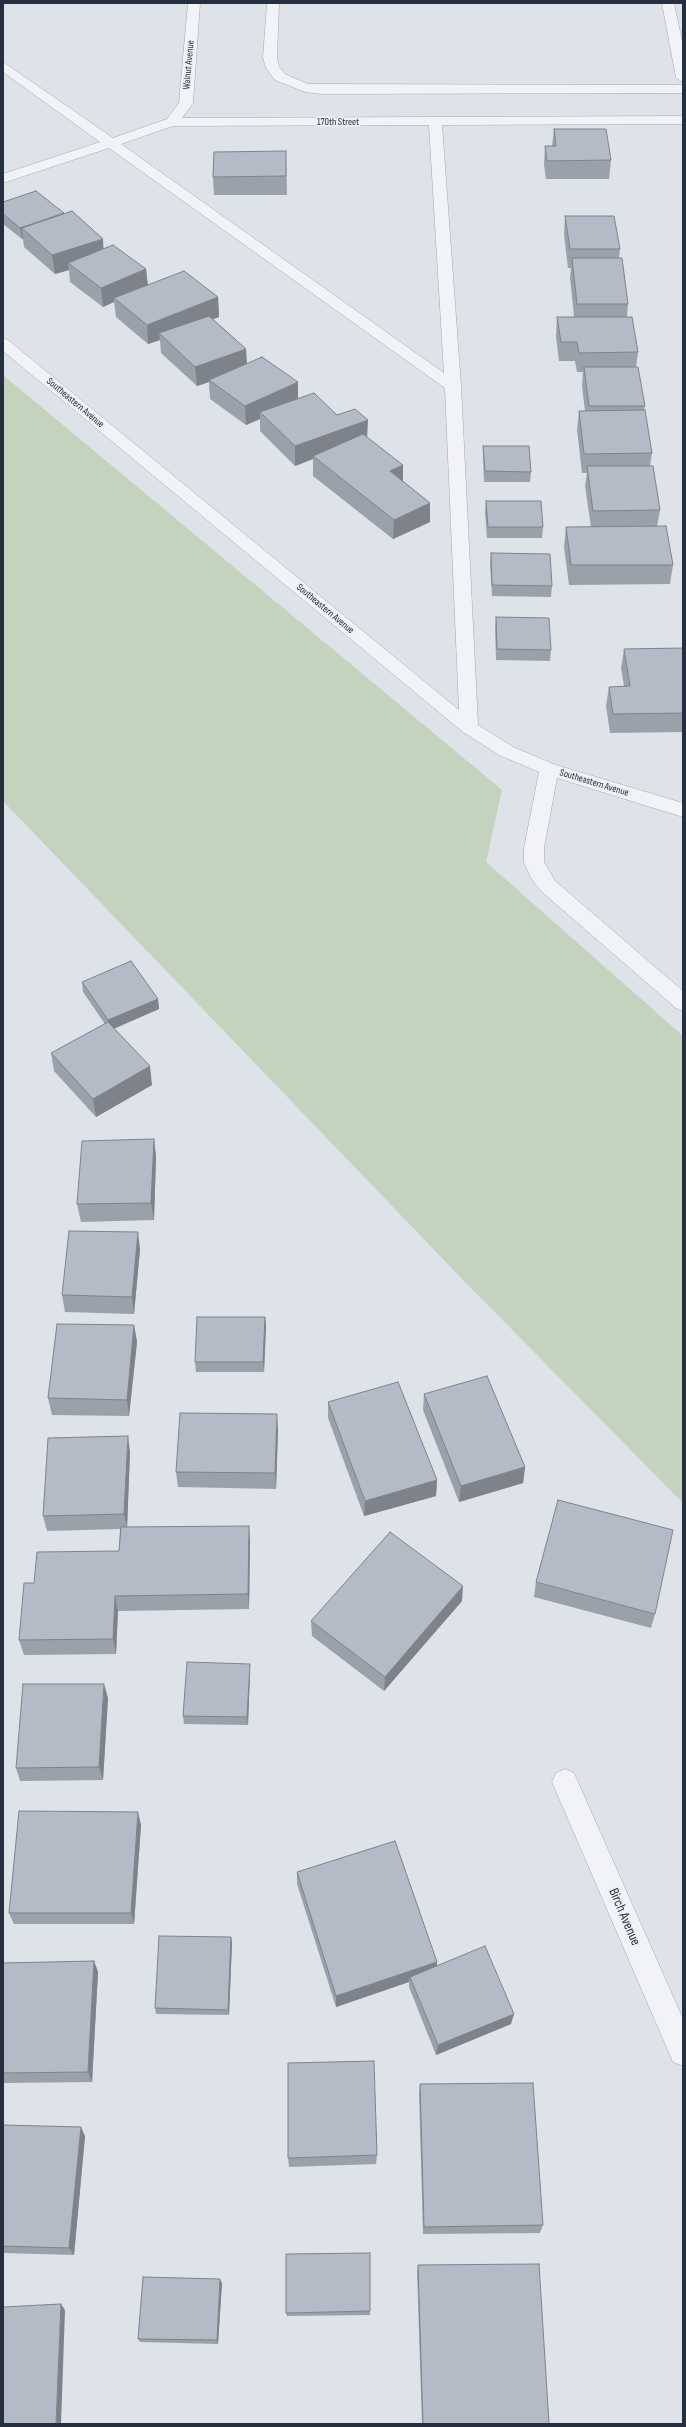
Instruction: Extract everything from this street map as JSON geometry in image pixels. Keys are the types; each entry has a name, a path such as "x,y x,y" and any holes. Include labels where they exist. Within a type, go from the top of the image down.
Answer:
{"street":[{"name":"Walnut Avenue","path":"172,122 186,103 194,3"},
{"path":"273,3 270,58 273,68 280,77 305,88 322,90 683,89"},
{"path":"668,3 683,78"},
{"path":"3,66 453,386"},
{"name":"170th Street","path":"3,179 172,122 683,120"},
{"path":"434,121 453,386 469,728"},
{"name":"Southeastern Avenue","path":"3,343 469,728 506,751 549,769 683,810"},
{"path":"549,769 534,848 534,862 538,873 548,886 683,1003"},
{"name":"Birch Avenue","path":"566,1782 683,2052"}],"green space":[{"path":"3,375 502,790 486,862 683,1036 683,1503 466,1283 3,801"}],"building":[{"path":"554,129 606,129 611,160 547,161 545,146 556,146"},
{"path":"286,151 286,176 213,177 214,152"},
{"path":"36,191 64,213 20,228 3,214 3,202"},
{"path":"72,211 103,239 52,255 22,228"},
{"path":"565,216 614,216 620,249 570,249"},
{"path":"113,245 146,269 101,288 68,263"},
{"path":"572,258 622,258 628,304 577,304"},
{"path":"184,271 218,297 147,325 114,298"},
{"path":"209,316 246,349 195,367 159,333"},
{"path":"557,317 632,317 638,352 579,353 577,342 561,342"},
{"path":"262,357 298,382 245,406 209,380"},
{"path":"584,367 638,367 645,406 589,406"},
{"path":"314,393 337,415 355,409 368,420 295,446 260,412"},
{"path":"645,410 652,453 584,454 579,411"},
{"path":"363,434 403,465 390,471 430,503 394,520 313,456"},
{"path":"483,446 529,446 531,472 485,471"},
{"path":"587,466 653,466 660,510 593,511"},
{"path":"486,501 541,501 543,527 488,527"},
{"path":"666,526 673,565 571,565 566,527"},
{"path":"491,553 550,554 552,586 492,585"},
{"path":"496,617 549,618 551,650 497,649"},
{"path":"683,648 683,713 613,714 609,687 630,686 624,649"},
{"path":"131,961 158,999 108,1020 82,982"},
{"path":"108,1022 150,1066 93,1099 51,1053"},
{"path":"154,1139 151,1203 77,1204 82,1141"},
{"path":"69,1231 138,1232 132,1297 62,1295"},
{"path":"197,1317 265,1317 263,1362 195,1362"},
{"path":"57,1324 134,1325 127,1400 48,1398"},
{"path":"487,1376 525,1467 461,1486 424,1394"},
{"path":"398,1382 437,1480 365,1501 328,1402"},
{"path":"180,1413 277,1414 275,1473 176,1472"},
{"path":"128,1436 124,1514 43,1516 48,1438"},
{"path":"558,1500 673,1530 655,1614 536,1582"},
{"path":"249,1526 248,1594 115,1596 113,1639 19,1640 24,1583 34,1583 37,1552 119,1551 121,1527"},
{"path":"390,1532 463,1586 385,1677 311,1621"},
{"path":"187,1662 250,1664 247,1717 183,1716"},
{"path":"23,1684 104,1684 99,1767 16,1768"},
{"path":"19,1811 138,1812 131,1913 9,1913"},
{"path":"395,1841 437,1962 336,1996 297,1872"},
{"path":"159,1936 231,1937 228,2010 155,2008"},
{"path":"485,1946 514,2014 438,2045 410,1977"},
{"path":"94,1961 88,2072 3,2073 3,1963"},
{"path":"374,2061 377,2155 288,2158 288,2063"},
{"path":"533,2083 543,2225 424,2227 420,2084"},
{"path":"3,2125 81,2127 69,2248 3,2246"},
{"path":"370,2253 370,2311 286,2313 286,2254"},
{"path":"539,2264 549,2424 423,2424 418,2265"},
{"path":"143,2277 220,2279 217,2340 138,2339"},
{"path":"61,2304 56,2424 3,2424 3,2307"}]}
